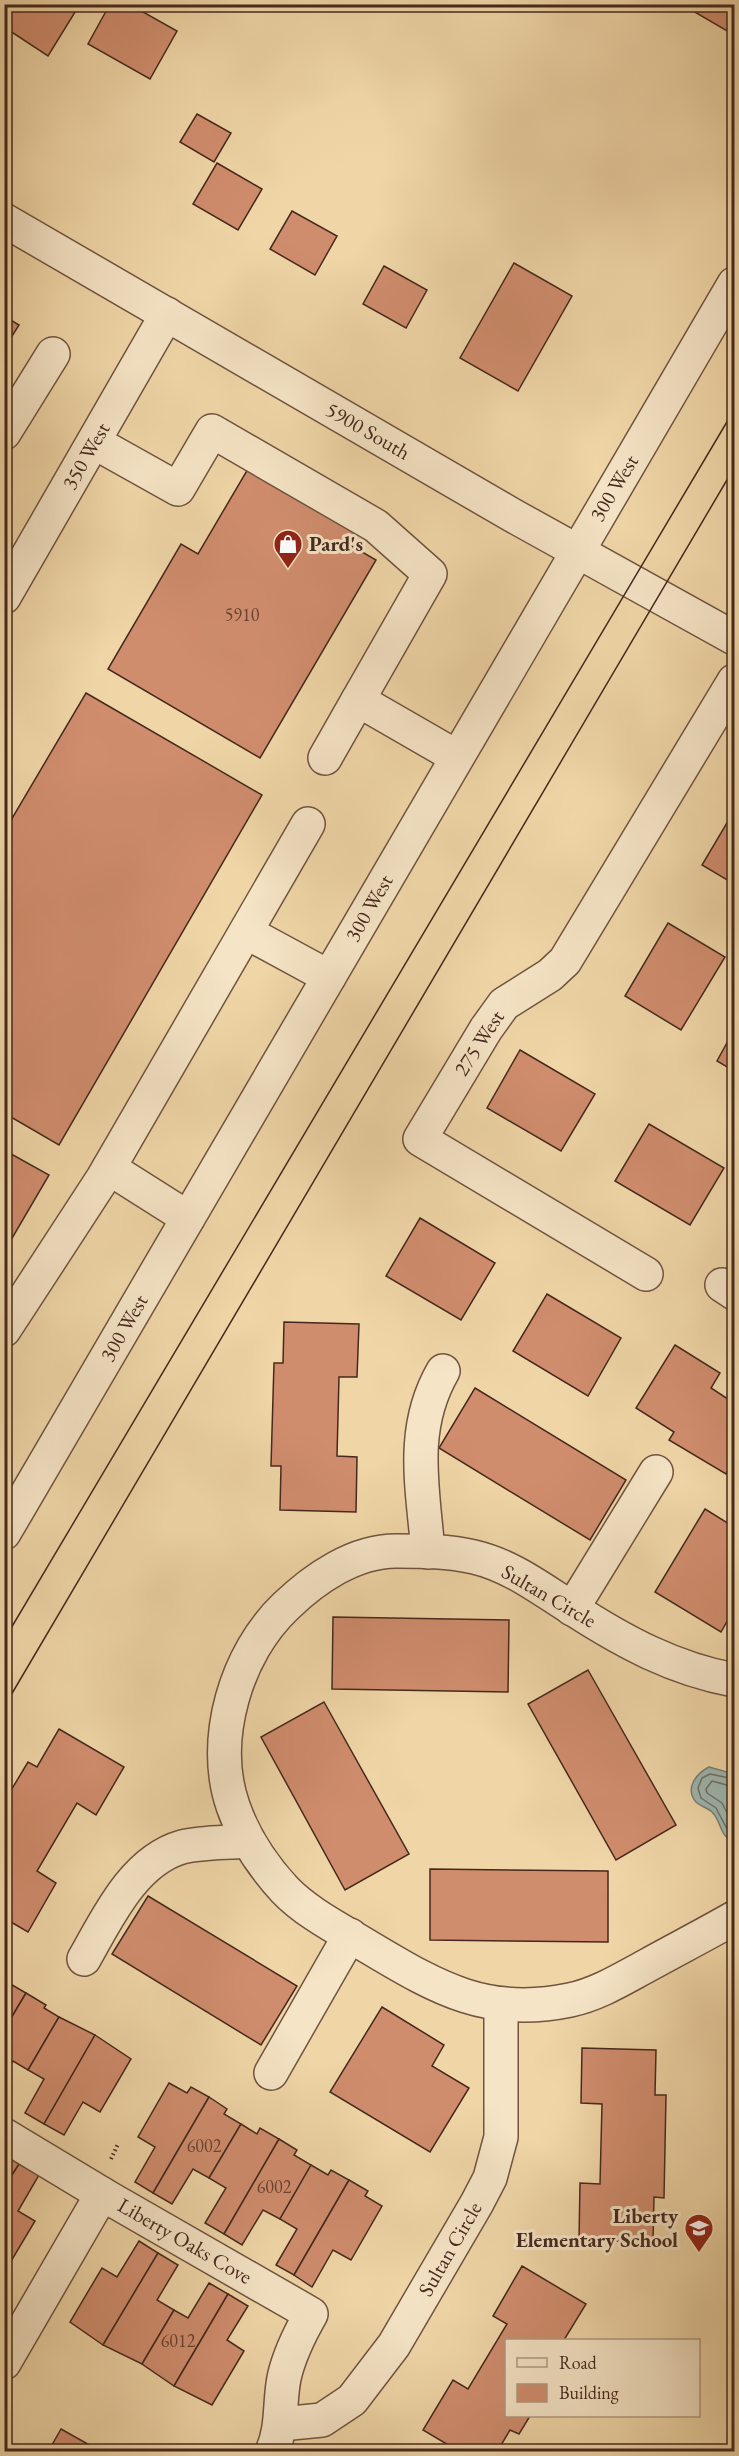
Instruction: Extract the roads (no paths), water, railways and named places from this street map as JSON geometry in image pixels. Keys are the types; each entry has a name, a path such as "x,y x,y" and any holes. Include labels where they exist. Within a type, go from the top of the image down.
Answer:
{"street":[{"name":"5900 South","path":"4,220 577,550 735,638"},
{"name":"300 West","path":"4,1533 577,550 735,284"},
{"name":"350 West","path":"4,597 17,547 94,442 167,314"},
{"path":"4,433 53,354"},
{"path":"94,442 178,489 212,431 376,526 430,574 326,758"},
{"name":"275 West","path":"646,1274 420,1139 486,1029 504,1004 550,975 565,961 735,681"},
{"path":"358,700 457,757"},
{"path":"4,1330 109,1168 308,824"},
{"path":"246,932 329,977"},
{"path":"109,1168 188,1218"},
{"path":"428,1552 419,1439 432,1390 443,1371"},
{"path":"572,1609 656,1472"},
{"name":"Sultan Circle","path":"734,1919 602,1990 571,2000 543,2004 501,2004 450,1993 423,1980 350,1935 288,1893 267,1871 247,1841 231,1803 226,1736 230,1706 240,1672 257,1641 279,1613 303,1590 328,1572 355,1560 391,1551 475,1557 503,1567 526,1578 572,1609 668,1663 704,1675 735,1680"},
{"path":"84,1959 111,1912 149,1863 182,1848 247,1841"},
{"path":"271,2073 350,1935"},
{"name":"Sultan Circle","path":"277,2438 322,2420 352,2400 394,2345 477,2204 490,2178 501,2137 501,2004"},
{"path":"4,2135 102,2194"},
{"name":"Liberty Oaks Cove","path":"4,2363 102,2194 311,2314 289,2358 283,2381 277,2438"}],"water":[{"path":"709,1767 734,1774 734,1842 723,1833 712,1812 696,1802 691,1791 696,1777"}],"tram line":[{"path":"4,1640 734,410"},
{"path":"4,1707 734,468"}],"place":[{"name":"Pard's","path":"288,570"},
{"name":"Liberty Elementary School","path":"699,2254"}]}
